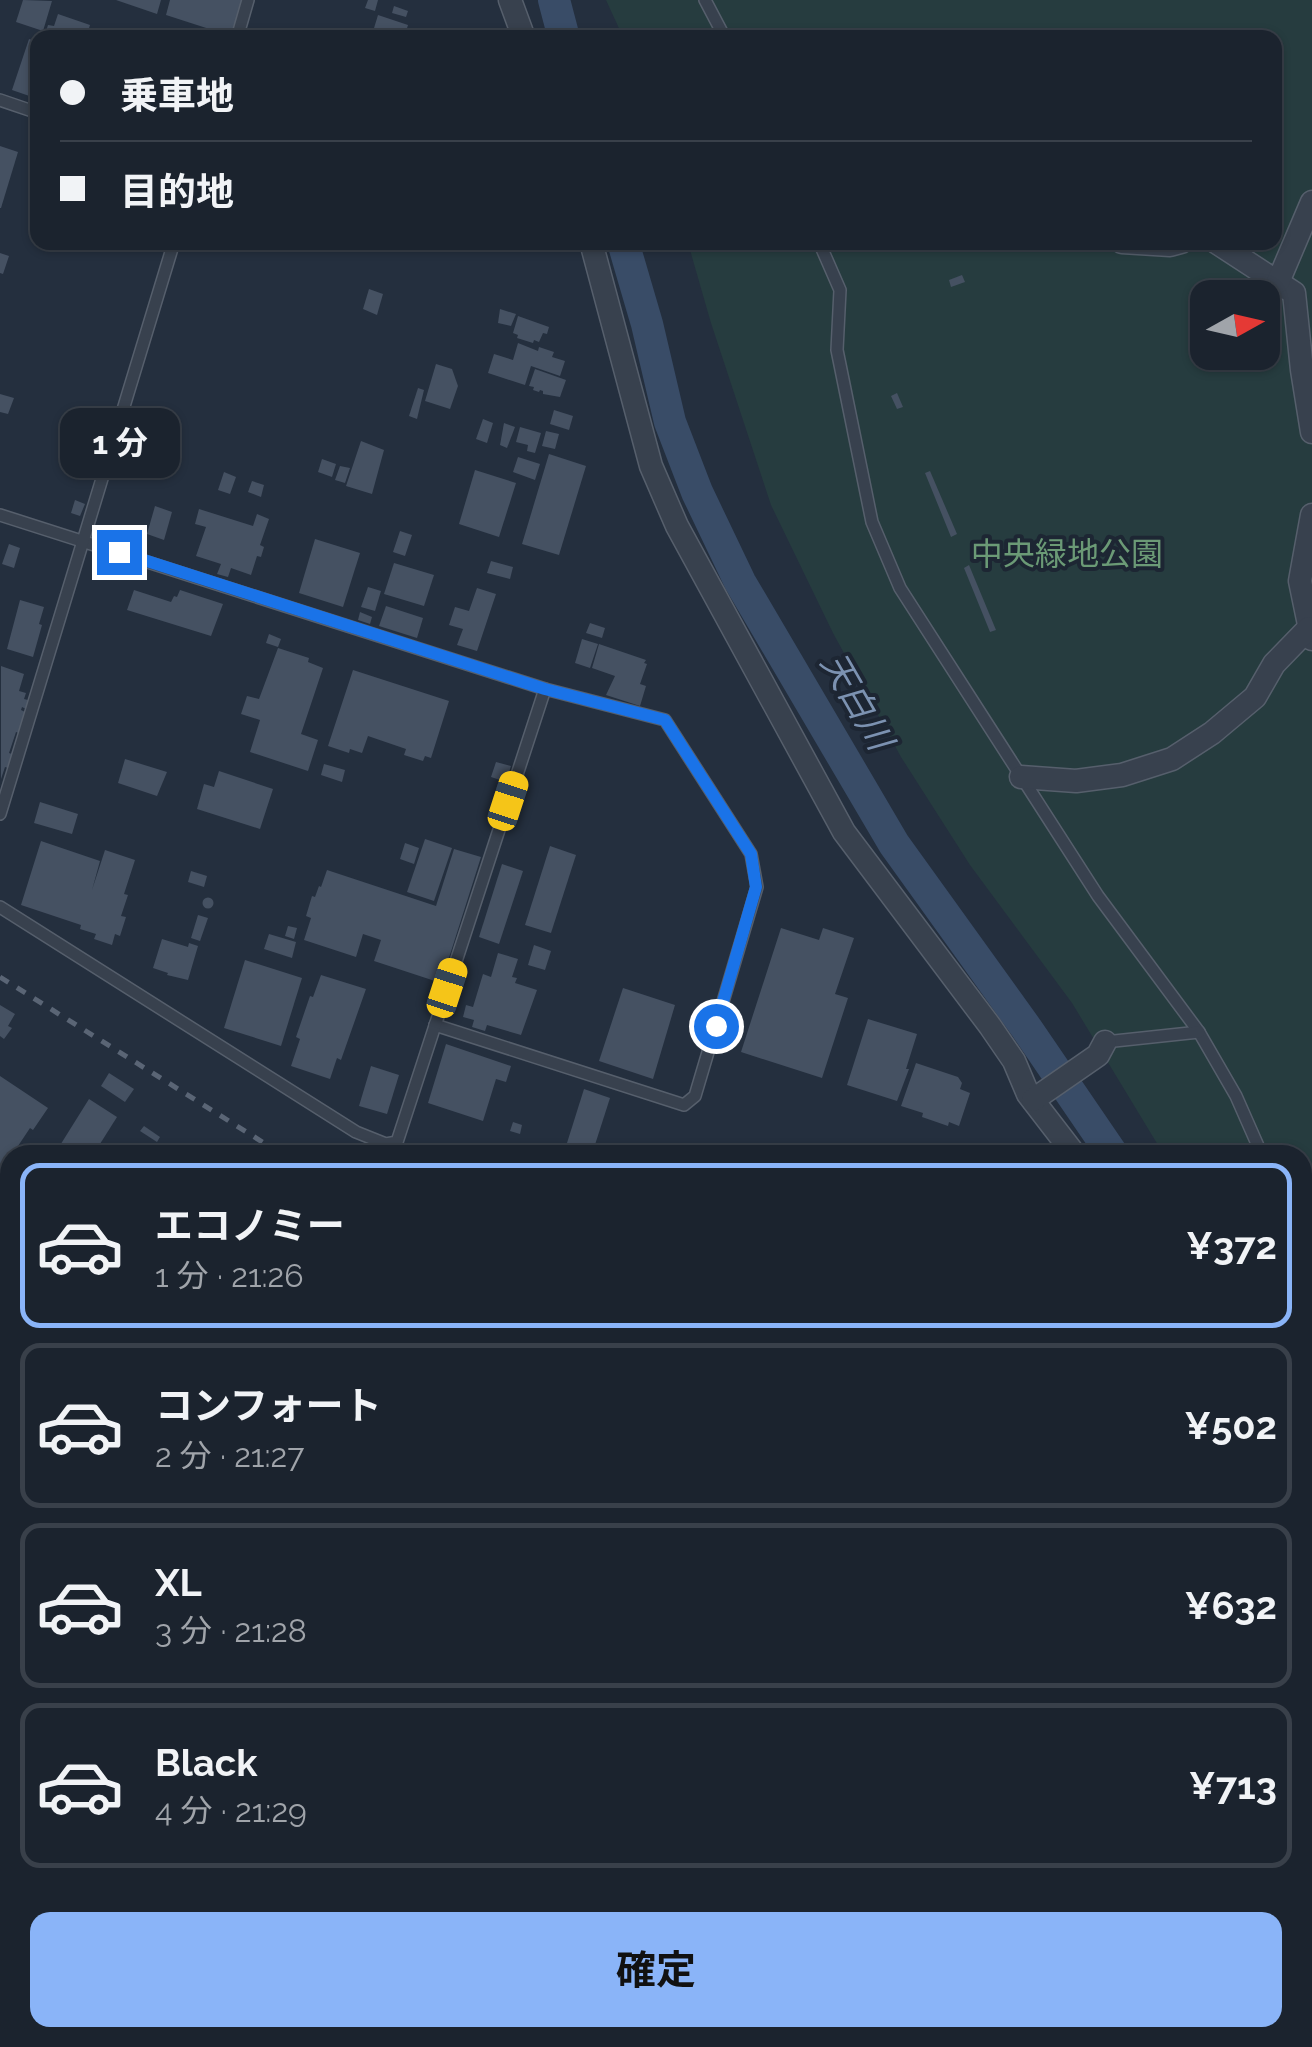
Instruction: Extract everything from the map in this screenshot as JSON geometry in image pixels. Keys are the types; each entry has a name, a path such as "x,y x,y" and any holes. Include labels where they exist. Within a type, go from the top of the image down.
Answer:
{"street":[{"path":"510,0 521,30"},
{"path":"1279,280 1312,202"},
{"path":"592,250 652,466 678,526 844,832 990,1026 1068,1145"},
{"path":"1228,250 1275,280"},
{"path":"1280,283 1294,292 1312,432"},
{"path":"1021,777 1076,781 1122,775 1172,759 1212,733 1255,697 1274,664 1310,634 1300,581 1312,515"},
{"path":"1037,1097 1101,1048"}],"lane":[{"path":"239,30 248,0"},
{"path":"705,0 722,30"},
{"path":"0,100 30,110"},
{"path":"0,814 172,250"},
{"path":"822,250 840,290 836,350 872,522 904,594 1098,896 1199,1032 1236,1096 1258,1145"},
{"path":"0,516 545,689 665,720 751,854 756,887 695,1096 684,1105 435,1025"},
{"path":"0,907 356,1132 386,1144 397,1142 545,689"},
{"path":"1101,1048 1199,1032"}],"green space":[{"name":"中央緑地公園","path":"606,0 1312,0 1312,1145 1158,1145 1072,1003 970,865 901,757 833,633 771,505 690,250 1282,250 1282,30 620,30"}],"building":[{"path":"23,0 52,1 43,30 16,22"},
{"path":"116,0 161,0 157,14"},
{"path":"170,0 243,0 233,30 212,30 166,15"},
{"path":"368,0 378,0 375,11 365,8"},
{"path":"394,6 408,11 406,17 392,13"},
{"path":"58,14 90,25 88,30 46,30 48,25 54,26"},
{"path":"378,15 408,25 406,30 373,30"},
{"path":"29,39 30,39 30,96 12,90"},
{"path":"0,146 18,152 1,208 0,208"},
{"path":"0,253 9,256 3,274 0,273"},
{"path":"962,275 965,282 951,287 949,280"},
{"path":"369,289 383,294 377,315 363,309"},
{"path":"500,309 516,314 511,326 498,323"},
{"path":"518,316 549,327 547,334 543,333 539,342 533,343 517,338 513,333"},
{"path":"518,343 554,352 552,357 565,361 560,376 531,366 525,385 488,373 494,354 513,360"},
{"path":"436,364 452,369 458,386 450,409 425,401"},
{"path":"535,369 566,380 560,397 529,386"},
{"path":"418,388 424,390 417,419 409,416"},
{"path":"897,393 903,407 897,409 891,396"},
{"path":"0,394 14,398 8,414 0,412"},
{"path":"554,410 573,416 569,430 550,424"},
{"path":"483,419 493,423 487,443 476,439"},
{"path":"504,423 515,427 507,448 500,445"},
{"path":"520,427 541,433 535,453 527,451 528,445 516,442"},
{"path":"546,431 559,434 555,449 542,446"},
{"path":"361,441 384,450 372,494 346,486"},
{"path":"549,454 586,466 559,555 522,544"},
{"path":"518,457 540,464 535,480 513,472"},
{"path":"322,459 336,464 332,477 318,472"},
{"path":"340,466 350,468 345,483 335,480"},
{"path":"475,470 516,483 499,537 459,524"},
{"path":"930,471 957,534 951,537 925,473"},
{"path":"224,472 236,477 230,494 218,490"},
{"path":"252,481 264,485 261,497 248,492"},
{"path":"75,500 85,504 80,516 71,513"},
{"path":"155,506 172,512 164,540 147,534"},
{"path":"199,509 253,526 257,514 269,519 260,545 264,547 261,557 257,556 251,575 231,568 228,577 217,574 221,564 196,556 206,527 195,524"},
{"path":"400,531 412,535 405,556 393,552"},
{"path":"315,539 360,553 343,607 299,593"},
{"path":"9,544 20,548 14,568 2,564"},
{"path":"491,561 513,567 510,579 487,573"},
{"path":"394,563 434,575 424,606 384,594"},
{"path":"969,565 996,630 990,632 964,568"},
{"path":"368,587 381,591 375,611 361,607"},
{"path":"477,588 496,594 477,651 457,645 463,629 449,625 455,607 469,611"},
{"path":"134,590 171,602 180,590 223,604 211,636 127,610"},
{"path":"20,600 44,607 33,657 7,649"},
{"path":"386,606 423,618 417,638 379,626"},
{"path":"360,612 372,617 370,624 358,620"},
{"path":"590,623 605,628 602,638 586,633"},
{"path":"269,634 281,639 278,647 266,643"},
{"path":"582,639 598,644 590,668 575,663"},
{"path":"599,644 646,660 640,684 646,686 640,706 606,695 615,676 592,668"},
{"path":"278,648 309,658 308,662 323,668 301,734 318,740 308,771 250,752 260,720 241,714 247,696 259,699"},
{"path":"1,666 24,674 19,691 26,693 24,699 28,700 26,709 21,710 29,714 19,733 16,732 9,753 15,755 11,769 5,767 1,779"},
{"path":"353,670 449,701 431,758 425,756 423,761 404,755 406,749 368,736 362,753 328,746"},
{"path":"125,759 167,772 157,796 118,783"},
{"path":"496,762 511,766 506,782 491,777"},
{"path":"324,764 345,770 342,782 321,775"},
{"path":"219,771 273,789 260,829 197,809 204,784 214,787"},
{"path":"40,802 78,814 72,834 34,823"},
{"path":"425,839 452,848 434,901 407,892"},
{"path":"41,841 100,861 92,890 105,850 135,860 124,894 128,895 121,916 126,917 120,936 115,934 112,945 94,939 96,934 80,929 81,925 21,905"},
{"path":"405,843 419,848 414,864 400,859"},
{"path":"550,846 576,855 551,933 525,925"},
{"path":"454,849 481,857 441,983 374,961 381,940 363,934 356,957 304,940 312,896 321,887 327,870 436,906"},
{"path":"502,864 523,871 499,944 479,937"},
{"path":"191,871 207,876 204,887 188,882"},
{"path":"208,897 214,903 208,909 202,903"},
{"path":"198,915 208,918 200,941 191,938"},
{"path":"288,926 297,928 294,939 285,936"},
{"path":"781,928 819,940 823,928 854,938 835,994 848,998 822,1078 741,1052"},
{"path":"269,934 296,942 292,958 264,949"},
{"path":"162,939 198,946 188,980 153,968"},
{"path":"534,945 551,951 545,970 528,965"},
{"path":"498,953 518,959 512,977 517,978 515,983 537,990 521,1035 487,1025 485,1031 472,1027 474,1020 463,1017 466,1005 473,1007 483,974 491,977"},
{"path":"245,960 302,978 281,1046 224,1028"},
{"path":"321,975 366,989 341,1060 337,1058 330,1079 291,1066 300,1039 296,1037"},
{"path":"623,988 675,1005 653,1079 599,1061"},
{"path":"0,1005 15,1014 4,1039 0,1036"},
{"path":"868,1019 917,1034 897,1101 847,1085"},
{"path":"446,1044 511,1066 506,1082 496,1079 483,1121 428,1103"},
{"path":"916,1063 958,1077 960,1089 970,1093 959,1126 949,1122 948,1126 901,1106"},
{"path":"371,1066 399,1075 387,1114 359,1106"},
{"path":"109,1073 134,1089 125,1102 101,1086"},
{"path":"0,1076 48,1108 19,1145 0,1145"},
{"path":"584,1089 610,1098 595,1145 567,1143"},
{"path":"89,1099 117,1117 99,1145 60,1145"},
{"path":"513,1122 522,1125 520,1134 510,1131"},
{"path":"144,1126 160,1137 157,1142 140,1131"}],"waterway":[{"name":"天白川","path":"554,0 562,30"},
{"name":"天白川","path":"625,250 670,422 697,492 740,582 894,844 1106,1145"}],"railway":[{"path":"0,977 267,1145"}],"route":[{"path":"119,552 545,689 665,720 751,854 756,887 716,1026"}]}
